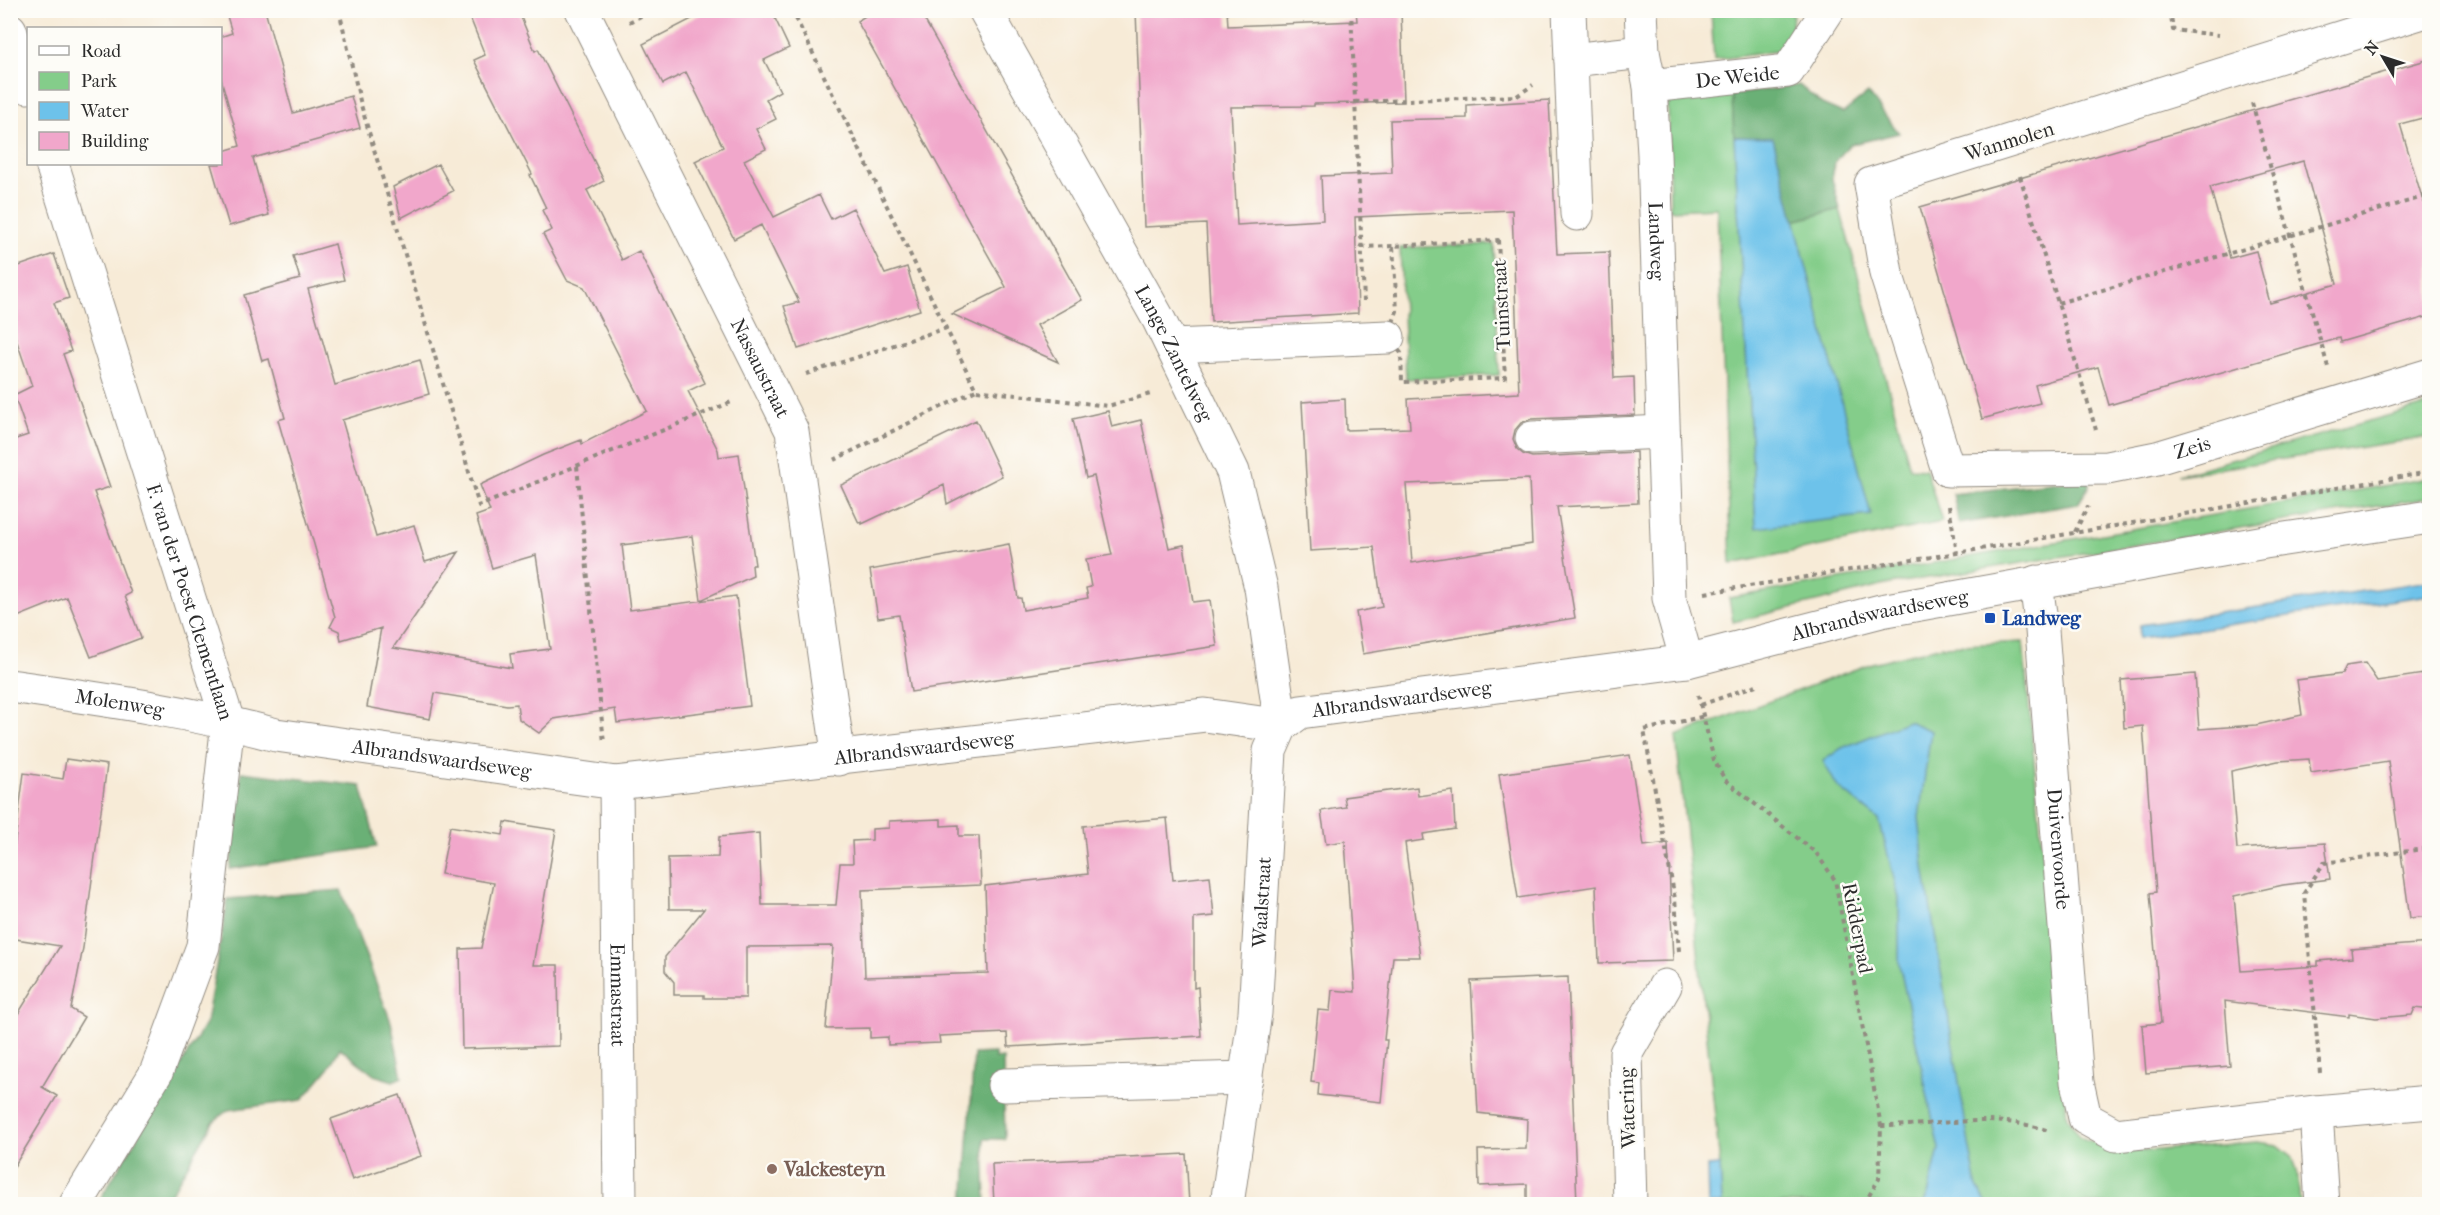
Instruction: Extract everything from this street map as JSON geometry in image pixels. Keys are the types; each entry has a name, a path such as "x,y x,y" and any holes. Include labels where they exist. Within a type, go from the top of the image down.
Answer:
{"street":[{"name":"Nassaustraat","path":"582,10 792,431 839,759"},
{"name":"Lange Zantelweg","path":"986,10 1172,346 1233,472 1261,588 1281,726"},
{"path":"1569,10 1578,214"},
{"name":"Landweg","path":"1641,10 1643,52 1650,86 1654,154 1670,598 1687,661"},
{"name":"De Weide","path":"1650,86 1788,71 1828,10"},
{"name":"Wanmolen","path":"1948,470 1886,273 1871,184 2429,10"},
{"path":"10,30 27,84"},
{"path":"1571,60 1643,52"},
{"name":"F. van der Poest Clementlaan","path":"52,165 228,722 203,946 156,1073 76,1204"},
{"path":"1172,346 1376,338"},
{"name":"Zeis","path":"1948,470 2107,468 2157,458 2430,375"},
{"path":"1532,438 1663,432"},
{"name":"Albrandswaardseweg","path":"228,722 276,735 612,783 839,759 1205,715 1281,726 1300,712 1687,661 1881,611 2265,542 2430,517"},
{"name":"Duivenvoorde","path":"2036,582 2042,630 2077,1082 2085,1118"},
{"name":"Molenweg","path":"10,686 157,708 228,722"},
{"name":"Waalstraat","path":"1227,1204 1255,1013 1270,751 1281,726"},
{"name":"Emmastraat","path":"612,783 620,1204"},
{"name":"Watering","path":"1630,1204 1626,1053 1665,986"},
{"path":"1004,1085 1246,1078"},
{"path":"2085,1118 2116,1136 2316,1112 2430,1102"},
{"path":"2316,1112 2322,1204"}],"path":[{"path":"339,10 361,105 479,506 769,386 946,328"},
{"path":"792,10 976,390"},
{"path":"1351,10 1361,247 1376,338"},
{"path":"2170,10 2173,30 2231,36 2338,402"},
{"path":"1354,102 1517,96 1571,60"},
{"path":"2009,141 2107,468 2074,532"},
{"path":"2058,303 2430,195"},
{"name":"Tuinstraat","path":"1376,338 1401,353 1402,382 1505,378 1498,240 1393,246"},
{"path":"1361,247 1393,246 1397,311 1376,338"},
{"path":"799,477 976,390 1108,406 1190,383"},
{"path":"577,466 612,783"},
{"path":"1948,470 1946,486 1957,553"},
{"path":"1670,598 1957,553 2430,472"},
{"name":"Ridderpad","path":"1701,705 1714,760 1725,780 1816,853 1835,880 1881,1126 1879,1179 1864,1204"},
{"path":"1665,986 1680,963 1675,899 1644,729 1705,716"},
{"path":"2316,1112 2321,1077 2304,893 2324,863 2430,848"},
{"path":"1881,1126 1916,1126 1989,1120 2032,1125 2063,1136 2085,1118"}],"green space":[{"path":"1711,11 1793,11 1791,49 1714,60"},
{"path":"1799,85 1822,104 1843,113 1868,93 1899,133 1849,145 1835,162 1832,179 1840,209 1793,221 1773,139 1734,137 1732,95"},
{"path":"1732,95 1756,527 1870,514 1793,221 1840,209 1910,468 1926,469 1942,522 1731,564 1717,208 1670,210 1668,100"},
{"path":"1494,244 1499,375 1406,379 1400,248"},
{"path":"2429,404 2429,437 2178,475"},
{"path":"2429,478 2429,498 1890,584 1733,622 1729,598"},
{"path":"2088,479 2089,486 2078,504 1959,524 1953,494"},
{"path":"2023,642 2067,1117 2080,1137 2110,1150 2146,1151 2257,1142 2278,1145 2292,1156 2297,1170 2300,1204 1722,1204 1720,1165 1676,736 1872,663 1943,646"},
{"path":"241,772 361,786 377,847 230,869"},
{"path":"341,890 391,1022 402,1077 393,1081 374,1075 340,1048 328,1069 302,1100 228,1110 213,1122 165,1204 97,1204 206,1023 228,899"},
{"path":"995,1053 995,1059 1003,1058 1005,1139 984,1139 986,1204 964,1204 974,1054"}],"water":[{"path":"1734,137 1773,138 1871,515 1756,528"},
{"path":"2429,581 2429,595 2139,638 2140,625"},
{"path":"1908,721 1931,731 1919,817 1924,867 1977,1187 1987,1204 1923,1204 1928,1195 1939,1149 1899,963 1899,898 1879,820 1837,786 1823,761 1842,748"},
{"path":"1720,1165 1722,1204 1708,1204 1707,1166"}],"building":[{"path":"247,10 265,10 293,113 351,96 360,128 253,158 269,215 229,226 211,165 222,165 222,151 240,146 222,82 222,36 232,33 227,16"},
{"path":"467,10 518,10 535,51 538,49 604,181 587,190 622,260 639,251 705,383 688,391 718,450 719,457 739,454 755,565 752,565 753,576 701,600 692,536 622,545 630,610 736,596 750,706 617,723 615,709 554,719 539,733 519,719 517,704 507,705 435,693 430,719 367,707 381,628 341,640 339,631 330,627 335,617 278,420 285,418 269,359 262,361 244,295 300,279 293,256 335,244 344,280 308,289 335,385 420,360 429,394 342,420 376,537 414,525 425,562 459,552 393,648 512,668 510,654 550,649 536,555 492,568 476,516 490,511 480,485 543,455 581,440 582,444 647,411 584,287 567,280 543,234 552,230 542,210 546,208 530,175 532,174 474,60 485,55"},
{"path":"709,10 771,10 789,48 764,60 780,91 766,99 776,119 756,129 766,149 744,160 774,217 819,195 831,219 853,208 885,274 907,267 920,310 798,349 784,306 799,302 761,225 734,239 695,161 723,147 686,72 663,84 643,44"},
{"path":"875,10 919,10 1082,300 1037,325 1058,362 952,314 1006,287 857,21"},
{"path":"1136,10 1227,10 1228,26 1357,21 1356,10 1401,10 1404,102 1231,107 1237,225 1323,220 1321,176 1392,173 1390,120 1467,118 1467,105 1549,100 1557,254 1609,252 1614,378 1634,377 1635,415 1531,419 1521,423 1515,430 1513,439 1517,449 1532,457 1636,452 1638,503 1557,507 1575,618 1363,654 1356,612 1382,607 1374,547 1310,551 1302,402 1345,399 1346,430 1410,428 1408,399 1519,393 1512,210 1355,217 1358,313 1211,322 1206,224 1144,227","holes":["1529,479 1532,544 1412,563 1406,484"]},
{"path":"2430,59 2430,116 2400,124 2430,224 2430,316 2340,342 2339,338 2109,405 2098,367 2035,385 2040,403 1982,419 1920,207","holes":["2303,161 2337,284 2270,303 2256,251 2230,258 2210,187"]},
{"path":"438,164 453,191 401,218 393,187"},
{"path":"54,254 69,298 54,303 71,351 63,354 110,487 94,492 131,593 125,596 141,638 91,657 67,597 10,620 10,441 28,435 14,395 32,386 10,321 10,269"},
{"path":"1108,411 1112,427 1141,420 1169,548 1184,545 1193,602 1210,600 1217,646 911,692 899,615 878,618 870,570 1009,544 1018,598 1021,598 1023,610 1088,598 1086,588 1091,587 1086,559 1112,555 1094,476 1086,478 1073,419"},
{"path":"976,420 1002,476 947,504 944,485 862,524 862,522 859,523 841,485"},
{"path":"2365,663 2377,681 2430,673 2430,916 2410,918 2388,761 2311,773 2309,759 2278,761 2231,771 2237,849 2325,843 2330,879 2283,885 2234,896 2241,971 2318,966 2318,961 2352,958 2351,949 2430,943 2430,1010 2415,1008 2412,1015 2376,1018 2349,1014 2349,1017 2225,1001 2230,1066 2146,1073 2142,1025 2161,1023 2150,893 2156,892 2143,726 2124,728 2121,680 2195,674 2199,729 2256,725 2302,715 2297,680 2342,674 2346,666"},
{"path":"1630,755 1644,846 1668,843 1673,961 1599,963 1596,886 1518,898 1499,774"},
{"path":"66,759 107,765 83,948 71,1009 84,1017 42,1087 57,1096 10,1173 10,1027 60,946 10,938 10,879 24,773 63,779"},
{"path":"1417,787 1418,796 1453,791 1455,829 1423,834 1424,840 1405,843 1420,957 1393,957 1384,1040 1387,1040 1381,1102 1318,1095 1319,1083 1311,1082 1318,1010 1330,1011 1332,990 1355,992 1345,841 1326,844 1321,811 1346,807 1344,797"},
{"path":"1167,818 1173,880 1210,876 1214,916 1194,918 1194,988 1198,987 1201,1036 1008,1047 1007,1033 939,1036 940,1043 888,1045 888,1037 870,1038 870,1028 826,1029 833,946 746,947 746,998 674,995 674,982 665,971 665,957 704,909 669,909 668,858 718,857 719,837 759,833 762,905 836,905 840,863 853,863 852,841 872,840 872,829 889,828 889,821 941,819 941,826 959,825 959,836 979,836 981,885 862,890 865,977 988,973 985,886 1088,874 1083,826"},
{"path":"505,822 556,830 533,965 558,965 559,1046 462,1049 460,949 481,948 494,883 441,874 450,826 503,835"},
{"path":"1568,977 1577,1204 1527,1204 1527,1184 1479,1186 1478,1150 1526,1149 1527,1119 1478,1113 1471,981"},
{"path":"400,1095 421,1156 352,1180 331,1119"},
{"path":"1186,1154 1189,1204 994,1204 992,1164"}],"place":[{"name":"Landweg","path":"1990,618"},
{"name":"Valckesteyn","path":"772,1169"}]}
